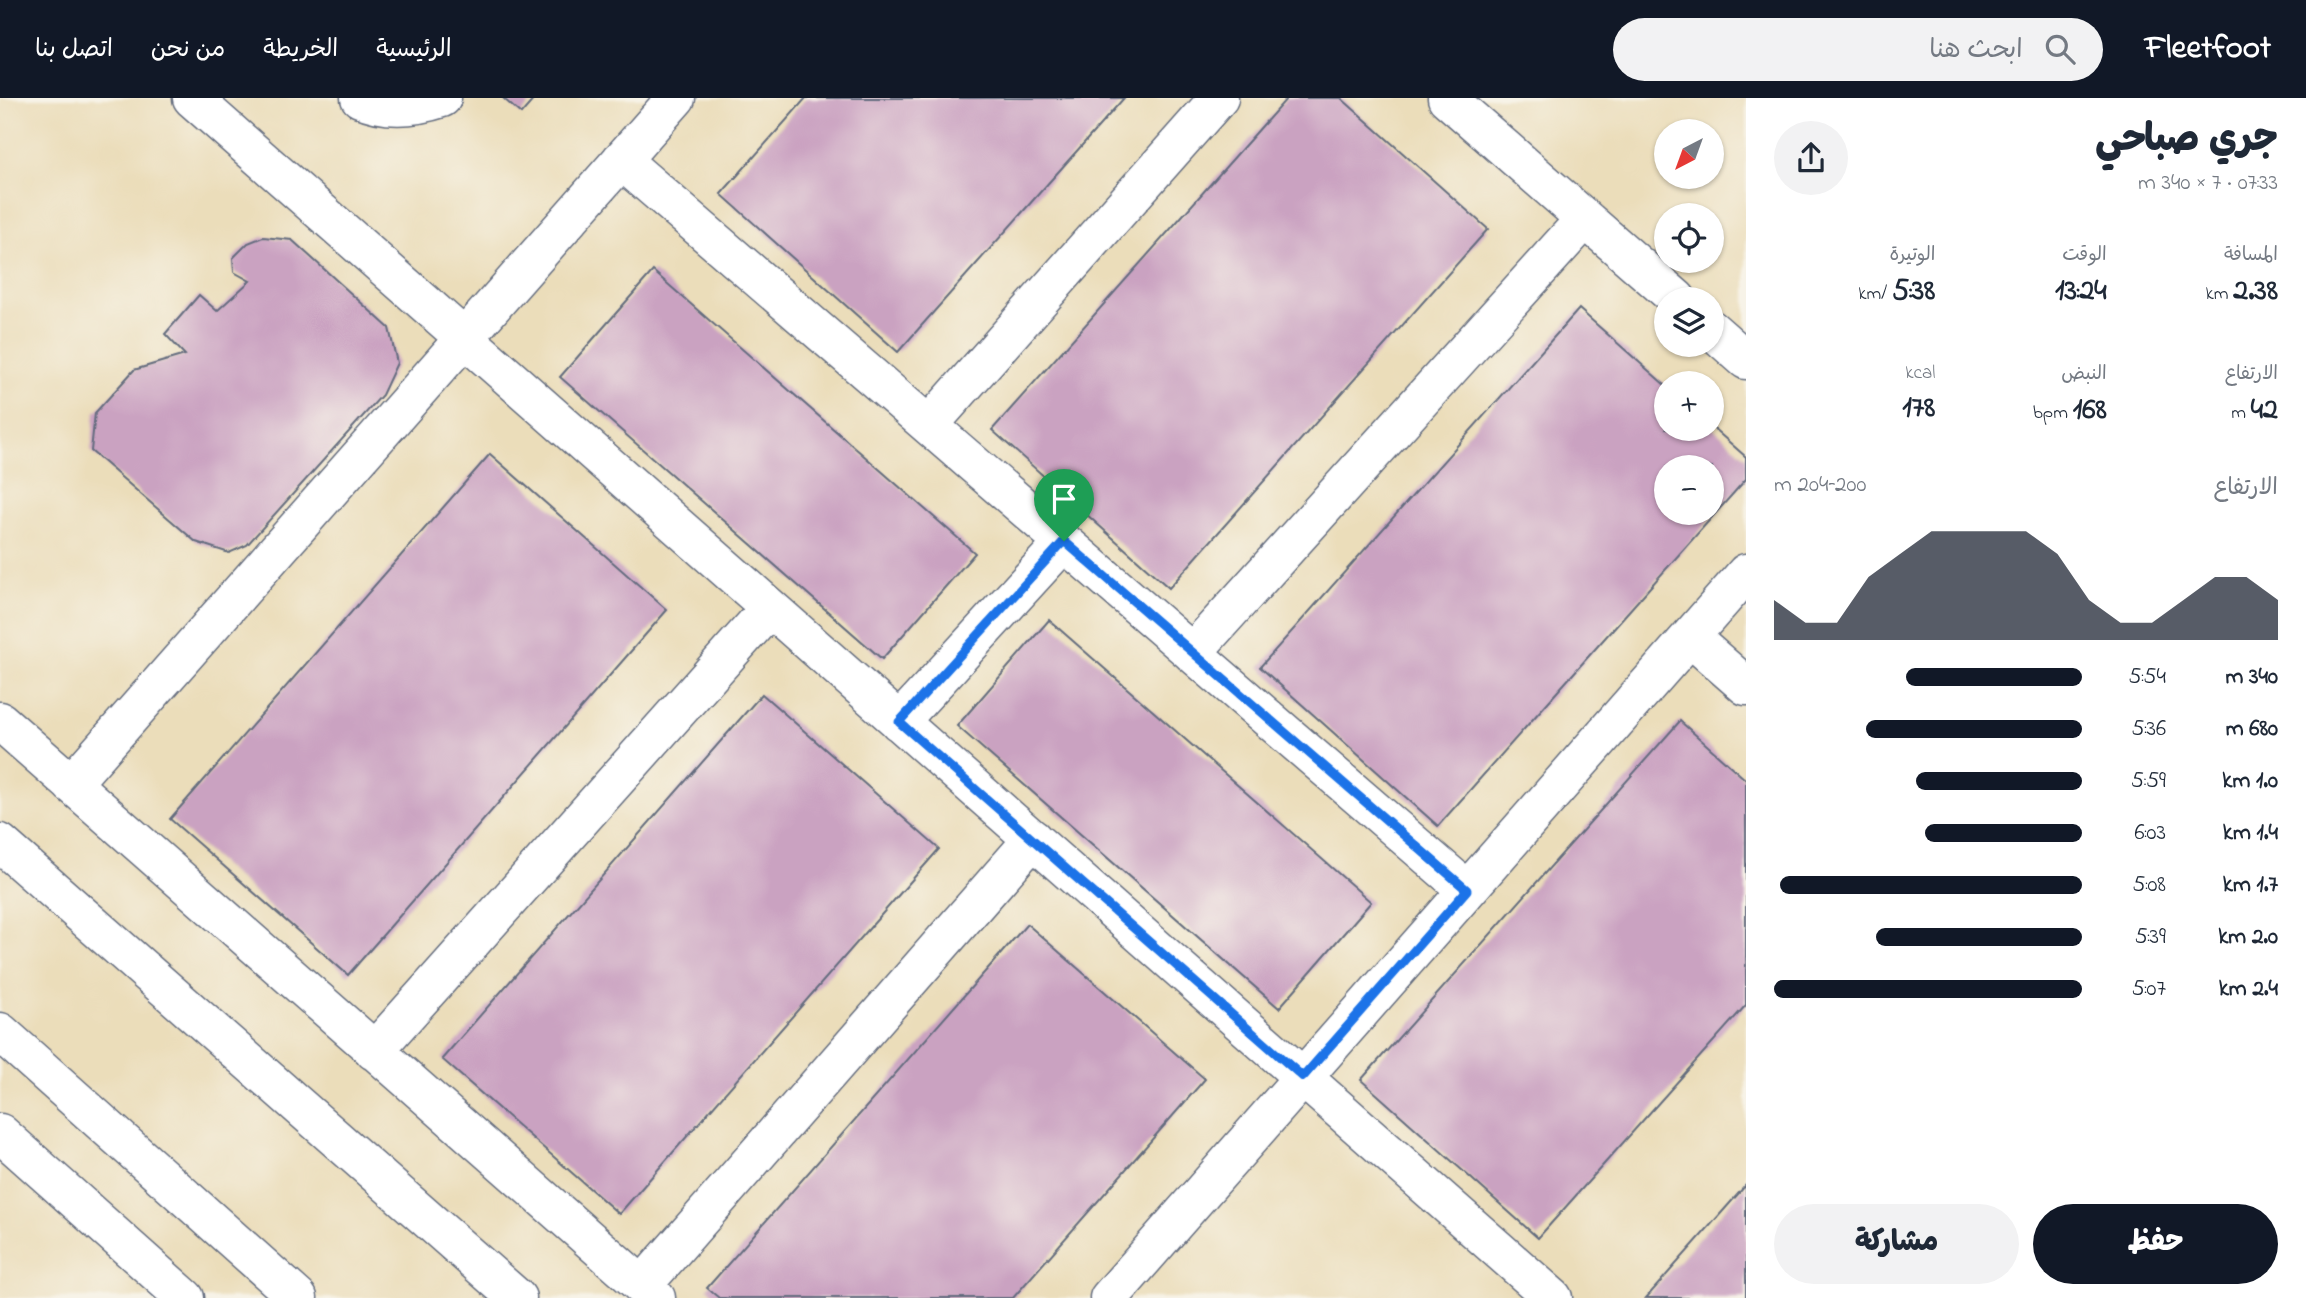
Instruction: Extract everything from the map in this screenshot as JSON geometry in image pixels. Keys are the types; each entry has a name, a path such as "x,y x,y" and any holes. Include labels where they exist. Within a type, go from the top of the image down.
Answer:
{"street":[{"path":"192,98 1553,1298"},
{"path":"360,98 387,106 406,107 442,98"},
{"path":"71,784 676,98"},
{"path":"929,425 1219,98"},
{"path":"1447,98 1663,287"},
{"path":"621,160 1467,890"},
{"path":"1192,653 1585,219"},
{"path":"1724,341 1746,360"},
{"path":"899,722 1064,541"},
{"path":"1109,1298 1746,573"},
{"path":"374,1051 771,608"},
{"path":"1690,637 1746,686"},
{"path":"0,721 649,1292 1033,839"},
{"path":"0,843 517,1298"},
{"path":"0,1032 298,1298"},
{"path":"0,1133 185,1298"}],"building":[{"path":"503,98 535,98 521,114"},
{"path":"806,98 1124,98 898,352 721,194"},
{"path":"1287,98 1341,98 1488,229 1169,588 992,430"},
{"path":"263,237 292,240 389,328 397,363 382,395 247,545 229,553 196,542 91,451 95,413 134,370 185,355 165,334 199,295 217,311 250,281 234,272 233,258 248,243"},
{"path":"653,271 975,553 882,659 560,377"},
{"path":"1579,309 1654,375 1654,441 1724,441 1724,438 1746,457 1746,479 1724,504 1724,455 1654,455 1654,525 1705,525 1438,826 1260,667"},
{"path":"490,454 667,610 348,975 170,819"},
{"path":"1049,620 1371,902 1279,1008 957,726"},
{"path":"762,694 939,849 619,1214 442,1059"},
{"path":"1680,721 1746,780 1746,1005 1538,1238 1361,1080"},
{"path":"1027,924 1205,1079 1013,1298 719,1298 707,1288"},
{"path":"1746,1185 1746,1298 1646,1298"}],"route":[{"path":"1064,541 1467,890 1303,1077 899,722 1064,541"}]}
